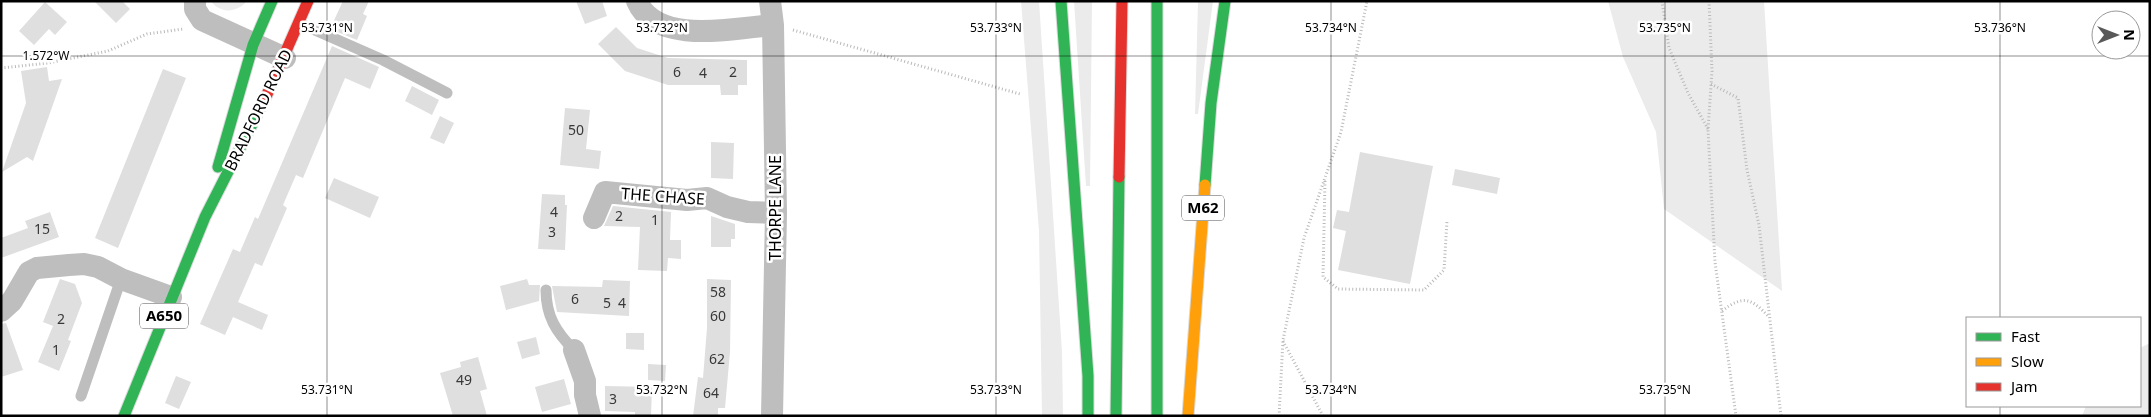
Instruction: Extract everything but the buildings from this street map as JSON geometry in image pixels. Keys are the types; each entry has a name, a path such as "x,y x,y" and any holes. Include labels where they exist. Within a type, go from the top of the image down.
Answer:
{"main road":[{"name":"BRADFORD ROAD","path":"205,217 254,45 272,1"},
{"name":"BRADFORD ROAD","path":"124,416 205,217 248,135 308,1"},
{"path":"1061,1 1088,376 1088,416"},
{"path":"1116,416 1122,1"},
{"path":"1157,1 1157,416"},
{"name":"M62","path":"1188,416 1211,103 1225,1"}],"street":[{"path":"637,1 651,18 666,28 684,31 773,25"},
{"name":"THORPE LANE","path":"770,1 773,25 776,213 772,416"},
{"name":"BRADFORD ROAD","path":"198,11 254,45"},
{"path":"254,45 284,58"},
{"name":"THE CHASE","path":"594,218 605,192 687,200 708,198 726,207 748,212 776,213"},
{"path":"1,311 12,301 29,272 37,268 84,264 98,267 121,279 172,297"},
{"path":"574,350 585,381 585,395 590,416"}],"lane":[{"path":"299,23 383,60 447,93"},
{"path":"82,396 121,279"},
{"path":"546,290 546,308 553,326 574,350"}],"path":[{"path":"1279,416 1283,340 1304,238 1341,132 1367,1"},
{"path":"1662,1 1669,48 1688,93 1708,130"},
{"path":"1709,1 1711,84 1708,130 1715,262 1736,416"},
{"path":"1,68 108,51 147,34 177,31 198,11"},
{"path":"773,25 1020,94"},
{"path":"1711,84 1738,98 1747,170 1759,225 1781,416"},
{"path":"1326,177 1324,277 1338,289 1424,290 1444,270 1447,221"},
{"path":"1722,310 1733,303 1743,300 1756,303 1770,318"},
{"path":"1283,340 1323,416"}],"shaded area":[{"path":"211,1 247,1 234,10 224,10"},
{"path":"1021,1 1039,1 1062,352 1063,416 1042,416 1039,231"},
{"path":"1074,1 1092,1 1090,186 1086,186"},
{"path":"1198,1 1213,1 1198,114 1195,114"},
{"path":"1608,1 1764,1 1782,291 1664,209 1656,132 1623,57"},
{"path":"2150,343 2150,416 2082,416 2086,407 2141,407 2141,348"}],"traffic: fast":[{"path":"218,167 253,45 272,1"},
{"path":"1061,1 1088,376 1088,416"},
{"path":"1157,1 1157,416"},
{"path":"1205,185 1211,103 1225,1"},
{"path":"124,416 205,217 265,99"},
{"path":"1116,416 1119,177"}],"traffic: slow":[{"path":"1188,416 1205,185"}],"traffic: jam":[{"path":"265,99 308,1"},
{"path":"1119,177 1122,1"}]}
